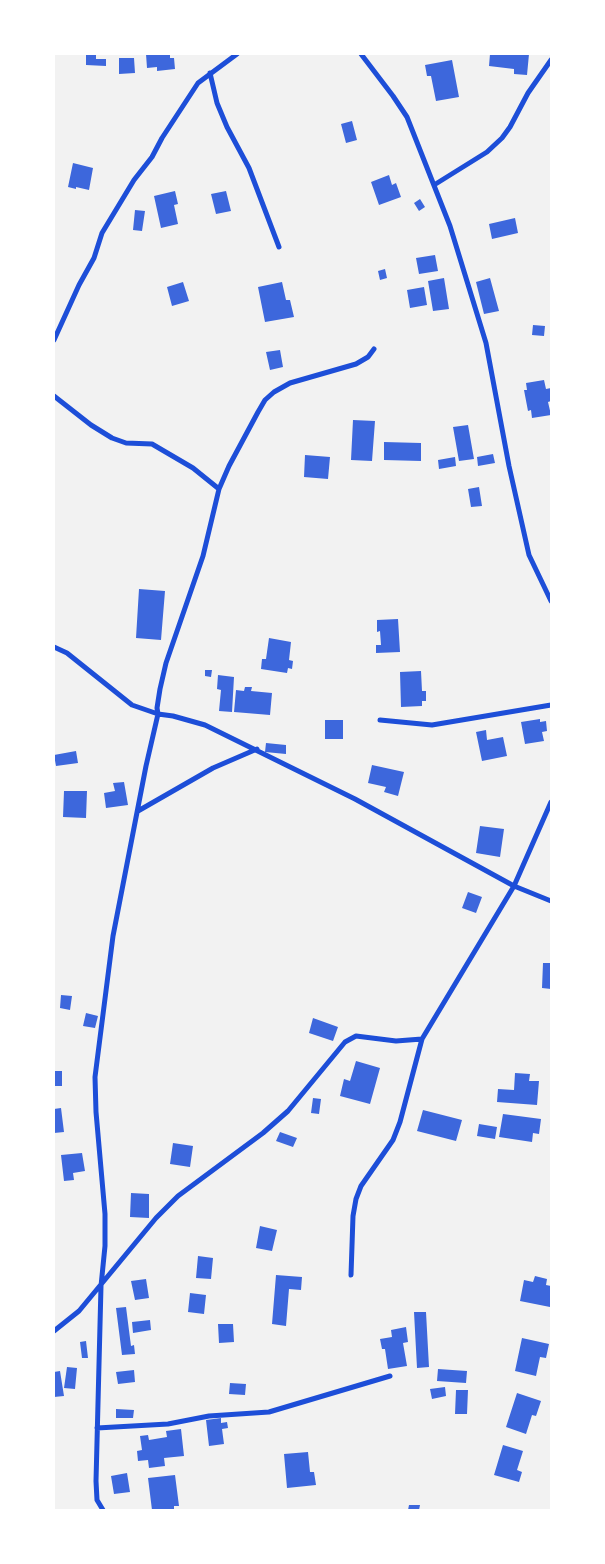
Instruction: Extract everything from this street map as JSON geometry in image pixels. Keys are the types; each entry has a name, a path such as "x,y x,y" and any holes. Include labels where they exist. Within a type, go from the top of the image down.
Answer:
{"street":[{"path":"54,340 79,285 94,258 102,234 134,180 152,157 198,83 237,54"},
{"path":"361,54 407,117 450,226 486,343 509,466 529,555 551,601"},
{"path":"434,185 487,152 502,138 551,60"},
{"path":"210,73 227,127 249,168 279,246"},
{"path":"104,1510 97,1500 97,1428 105,1214 96,1112 95,1076 113,936 158,714 157,708 166,663 203,556 219,489 229,466 265,400 290,383 356,364 368,357 374,349"},
{"path":"54,396 112,438 126,443 152,444 193,468 219,489"},
{"path":"54,647 67,653 132,706 205,725 257,749 355,799 514,886 551,901"},
{"path":"380,720 432,725 551,705"},
{"path":"138,811 213,768 257,749"},
{"path":"351,1275 353,1216 356,1199 361,1186 393,1140 400,1122 422,1039 514,886 551,802"},
{"path":"54,1331 79,1312 156,1218 178,1196 264,1133 288,1111 345,1042 356,1036 396,1040 422,1039"},
{"path":"97,1428 168,1424 209,1416 269,1412 390,1376"}],"building":[{"path":"86,54 96,54 96,59 106,59 106,66 86,65"},
{"path":"146,54 170,54 170,58 174,58 175,69 157,71 157,67 147,68"},
{"path":"490,54 529,54 527,75 514,74 514,69 489,66"},
{"path":"119,58 134,58 135,73 119,74"},
{"path":"452,60 459,97 436,101 431,76 427,76 425,65"},
{"path":"352,121 357,140 346,143 341,124"},
{"path":"73,163 93,168 89,190 68,187"},
{"path":"389,175 392,185 396,183 401,197 379,205 371,182"},
{"path":"175,191 178,204 174,205 178,224 161,228 154,196"},
{"path":"226,191 231,211 216,214 211,194"},
{"path":"420,199 425,207 419,211 414,203"},
{"path":"135,210 145,211 142,231 133,230"},
{"path":"515,218 518,233 492,239 489,224"},
{"path":"435,255 438,271 419,274 416,258"},
{"path":"385,269 387,278 380,280 378,271"},
{"path":"444,278 449,309 433,311 428,281"},
{"path":"490,278 499,311 484,314 476,282"},
{"path":"183,282 189,301 172,306 167,287"},
{"path":"282,282 286,300 290,300 294,317 265,322 258,287"},
{"path":"424,287 427,305 410,308 407,290"},
{"path":"533,325 545,326 544,336 532,335"},
{"path":"280,350 283,367 270,370 266,352"},
{"path":"544,380 546,389 551,388 551,401 548,402 551,415 532,418 531,410 528,411 524,390 527,390 526,383"},
{"path":"353,420 375,421 372,461 351,460"},
{"path":"468,425 474,459 459,461 453,427"},
{"path":"384,442 421,443 421,461 384,460"},
{"path":"493,454 495,463 478,466 477,457"},
{"path":"305,455 330,457 328,479 304,477"},
{"path":"455,457 456,466 439,469 438,460"},
{"path":"479,487 482,506 471,507 468,489"},
{"path":"139,589 165,591 161,640 136,638"},
{"path":"398,619 400,652 376,653 376,645 381,645 380,631 377,632 377,620"},
{"path":"269,638 291,642 289,660 293,661 292,669 288,668 287,673 261,669 262,659 266,659"},
{"path":"205,670 212,670 211,677 205,676"},
{"path":"421,671 422,691 426,691 426,701 422,701 422,706 401,707 400,672"},
{"path":"218,675 234,677 232,712 219,711 221,690 217,689"},
{"path":"245,687 252,687 251,691 272,693 270,715 234,712 236,690 244,691"},
{"path":"540,719 540,722 546,721 547,731 542,732 544,741 525,744 521,722"},
{"path":"325,720 343,720 343,739 325,739"},
{"path":"486,730 487,740 503,737 507,756 482,761 476,732"},
{"path":"266,743 286,745 286,754 265,752"},
{"path":"76,751 78,763 56,766 54,755"},
{"path":"372,765 404,772 398,796 384,792 386,787 368,783"},
{"path":"124,782 128,805 106,808 104,793 115,791 113,783"},
{"path":"64,791 87,791 86,818 63,817"},
{"path":"480,826 504,829 500,857 476,853"},
{"path":"468,892 482,897 476,913 462,908"},
{"path":"543,963 551,963 551,989 542,988"},
{"path":"61,995 72,996 70,1010 60,1008"},
{"path":"86,1013 98,1016 95,1028 83,1026"},
{"path":"313,1018 338,1027 333,1041 309,1033"},
{"path":"356,1061 380,1068 370,1104 340,1096 344,1079 350,1081"},
{"path":"54,1071 62,1071 62,1086 54,1086"},
{"path":"515,1073 530,1074 529,1081 539,1081 537,1105 497,1102 498,1089 514,1090"},
{"path":"313,1098 321,1099 319,1114 311,1113"},
{"path":"61,1108 64,1132 54,1133 54,1109"},
{"path":"423,1110 462,1120 456,1141 417,1131"},
{"path":"503,1114 541,1119 539,1134 533,1133 532,1142 499,1137"},
{"path":"479,1124 497,1127 495,1139 477,1136"},
{"path":"280,1132 297,1138 293,1147 276,1141"},
{"path":"173,1143 193,1146 190,1167 170,1164"},
{"path":"82,1153 85,1171 73,1173 74,1180 64,1181 61,1155"},
{"path":"131,1193 149,1194 149,1218 130,1217"},
{"path":"260,1226 277,1230 272,1251 256,1248"},
{"path":"198,1256 213,1258 211,1279 196,1278"},
{"path":"276,1275 302,1277 301,1290 289,1289 286,1326 272,1324"},
{"path":"535,1276 547,1279 546,1285 551,1286 550,1307 520,1301 524,1280 533,1282"},
{"path":"146,1279 149,1298 135,1300 131,1281"},
{"path":"190,1293 206,1295 204,1314 188,1312"},
{"path":"126,1307 131,1346 134,1345 135,1354 122,1355 116,1308"},
{"path":"414,1312 426,1312 429,1367 417,1368"},
{"path":"150,1320 151,1330 133,1333 132,1322"},
{"path":"218,1324 233,1324 234,1342 219,1343"},
{"path":"406,1327 408,1342 403,1343 407,1366 388,1369 385,1349 382,1349 380,1339 392,1337 391,1330"},
{"path":"522,1338 549,1344 546,1358 540,1357 536,1376 515,1371"},
{"path":"86,1341 88,1358 82,1358 80,1342"},
{"path":"67,1367 77,1368 75,1389 64,1388"},
{"path":"438,1369 467,1371 466,1383 437,1381"},
{"path":"134,1370 135,1382 118,1384 116,1372"},
{"path":"60,1371 64,1396 54,1397 54,1372"},
{"path":"230,1383 246,1384 245,1395 229,1394"},
{"path":"445,1387 446,1396 432,1399 430,1389"},
{"path":"456,1390 468,1390 467,1414 455,1414"},
{"path":"517,1393 541,1401 536,1416 532,1415 526,1434 506,1427"},
{"path":"116,1409 134,1410 133,1418 116,1418"},
{"path":"221,1418 221,1423 227,1422 228,1428 222,1429 224,1444 209,1446 206,1420"},
{"path":"181,1429 184,1456 164,1458 165,1466 149,1468 148,1460 138,1461 137,1451 142,1450 140,1436 148,1435 149,1440 167,1437 166,1431"},
{"path":"503,1445 523,1451 517,1470 522,1472 519,1482 494,1475"},
{"path":"308,1452 310,1472 314,1472 316,1485 287,1488 284,1454"},
{"path":"127,1473 130,1492 114,1494 111,1476"},
{"path":"175,1475 179,1506 174,1506 174,1510 152,1510 148,1478"},
{"path":"409,1505 420,1505 419,1510 408,1510"}]}
